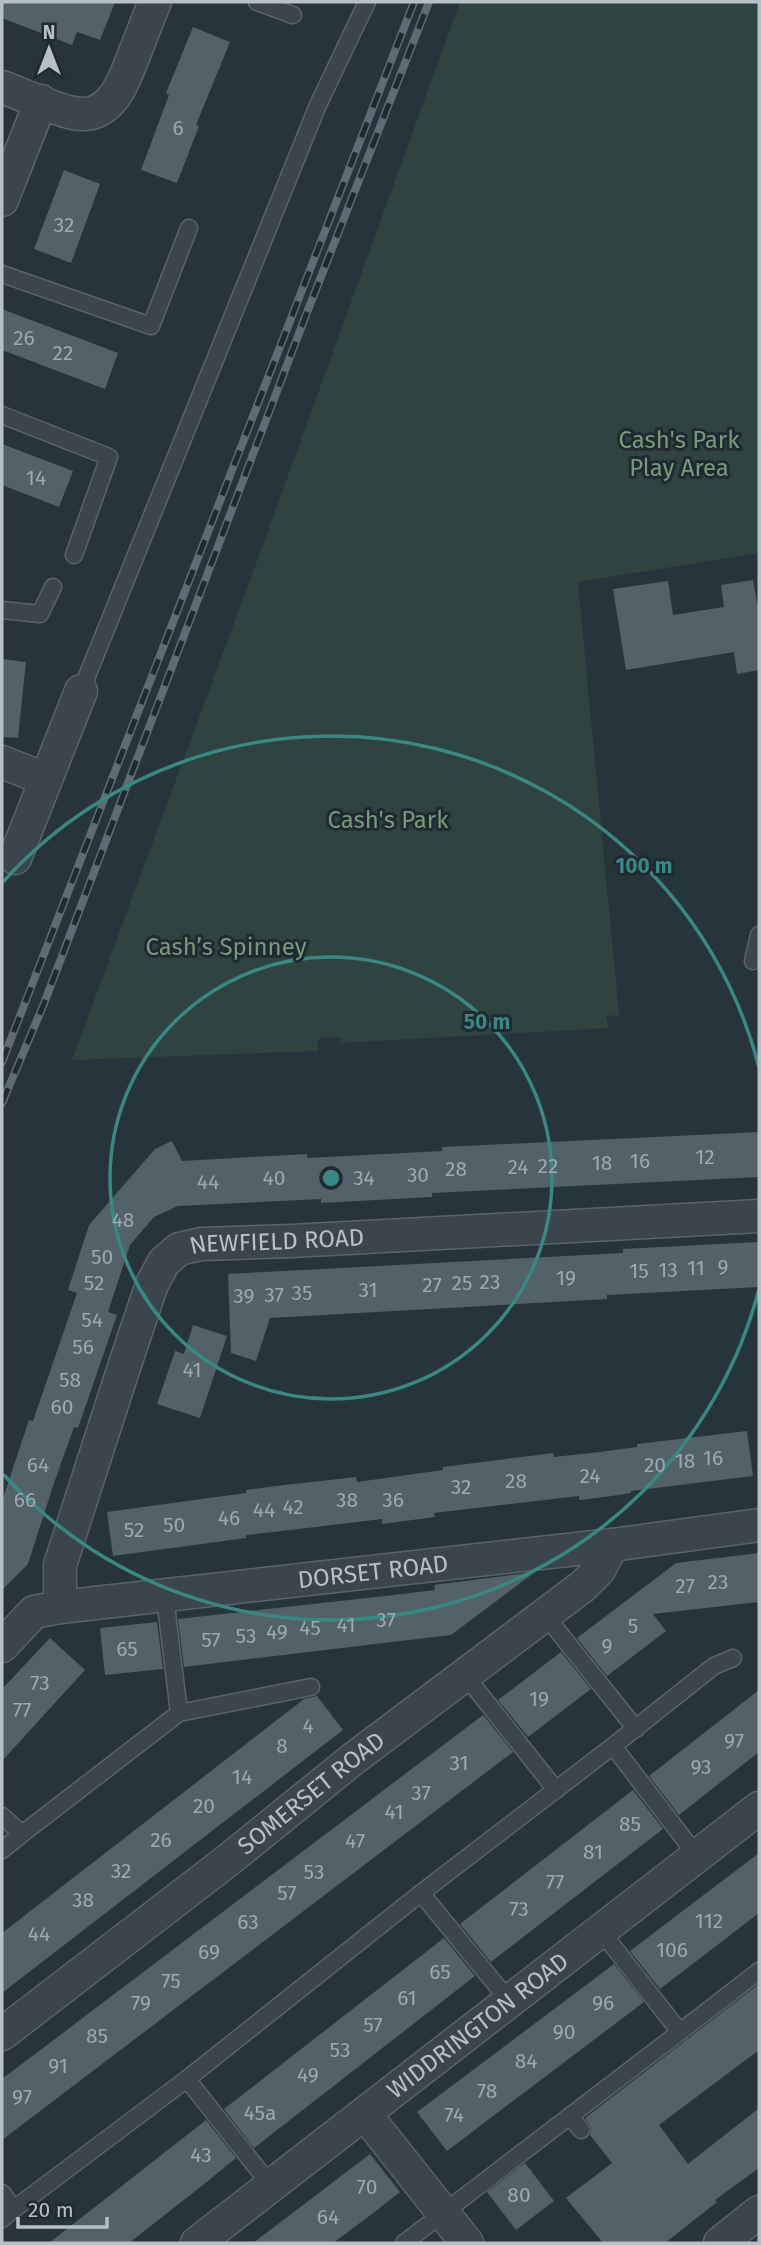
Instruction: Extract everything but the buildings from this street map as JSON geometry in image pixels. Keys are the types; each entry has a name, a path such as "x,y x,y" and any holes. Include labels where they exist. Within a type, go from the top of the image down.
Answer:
{"street":[{"path":"2,87 73,113 90,114 98,111 110,103 120,90 155,2"},
{"path":"2,200 41,101"},
{"path":"15,858 81,691"},
{"path":"2,762 45,779"},
{"name":"NEWFIELD ROAD","path":"60,1607 60,1565 125,1364 152,1284 163,1262 179,1249 201,1244 759,1216"},
{"name":"DORSET ROAD","path":"2,1646 34,1612 60,1607 612,1545 759,1525"},
{"name":"SOMERSET ROAD","path":"2,2034 227,1861 353,1759 583,1586 598,1570 612,1545"},
{"name":"WIDDRINGTON ROAD","path":"198,2243 759,1808"},
{"path":"365,2114 467,2243"},
{"path":"720,2243 759,2212"}],"lane":[{"path":"257,2 293,15"},
{"path":"81,691 318,105 368,2"},
{"path":"2,274 151,326 189,228"},
{"path":"2,415 109,457 74,555"},
{"path":"2,610 40,614 53,587"},
{"path":"753,961 759,935"},
{"path":"165,1597 178,1713"},
{"path":"545,1615 636,1728"},
{"path":"2,2193 8,2214 187,2079 714,1666 733,1658"},
{"path":"465,1675 556,1790"},
{"path":"2,1850 178,1713 311,1687"},
{"path":"613,1746 697,1856"},
{"path":"2,1816 22,1834"},
{"path":"421,1893 509,2002"},
{"path":"601,1931 680,2032"},
{"path":"404,2243 759,1971"},
{"path":"187,2079 271,2186"},
{"path":"570,2116 581,2130"}],"green space":[{"name":"Cash's Park","path":"460,2 759,2 759,553 578,582 619,1015 606,1016 609,1028 340,1043 341,1037 319,1038 317,1051 72,1060 256,564"}],"railway":[{"path":"2,1062 414,2"},
{"path":"2,1103 43,1006 306,315 429,2"}],"park label":[{"name":"Cash's Park Play Area","path":"679,454"},
{"name":"Cash’s Spinney","path":"226,947"}]}
